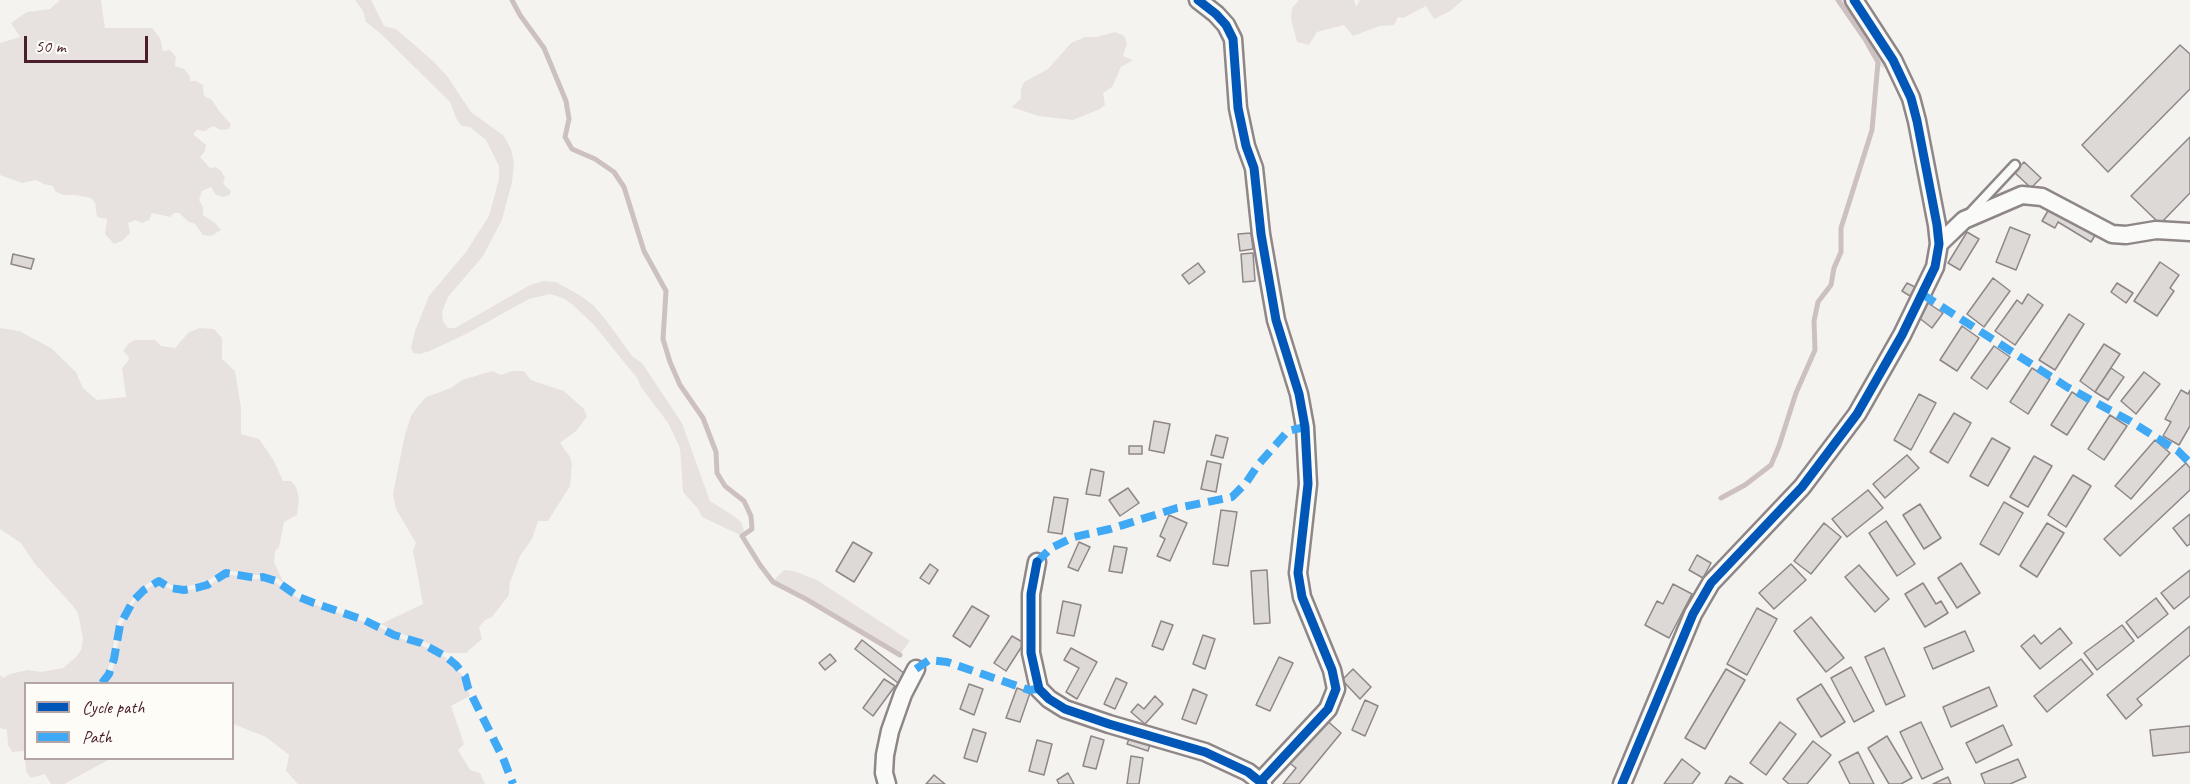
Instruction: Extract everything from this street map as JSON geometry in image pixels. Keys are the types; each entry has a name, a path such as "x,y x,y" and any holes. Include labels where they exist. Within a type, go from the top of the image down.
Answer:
{"street":[{"path":"1037,562 1031,594 1032,653 1039,689 1049,699 1065,709 1205,752 1248,772 1261,783 1328,709 1336,689 1332,670 1302,597 1298,573 1308,484 1305,427 1299,394 1276,320 1261,234 1254,168 1246,146 1238,108 1233,39 1226,25 1198,0"},
{"path":"1622,784 1693,614 1711,583 1802,487 1857,414 1912,315 1935,267 1939,244 1911,98 1893,60 1854,0"},
{"path":"1939,244 1964,220 2022,195 2042,197 2112,234 2126,235 2156,230 2190,232"},
{"path":"887,784 884,773 885,755 890,731 903,694 916,669"}],"lane":[{"path":"1964,220 2015,165"}],"shaded area":[{"path":"60,0 101,0 105,28 152,28 160,38 163,51 170,50 176,57 175,66 184,69 190,76 190,81 203,85 204,96 212,100 231,124 229,129 221,130 213,126 205,131 197,130 193,134 206,145 200,157 210,168 216,167 221,171 225,178 223,184 231,191 230,195 223,197 216,195 211,187 202,191 199,200 203,207 203,215 221,230 211,236 203,235 195,224 179,213 174,213 170,217 152,213 149,220 142,223 135,220 128,223 130,233 122,241 114,244 105,234 107,219 97,217 95,203 91,198 64,195 56,192 53,186 36,180 22,183 0,175 0,43 20,37 11,23 27,12 50,9"},
{"path":"355,0 371,0 384,26 396,29 433,61 447,76 471,112 504,136 511,149 514,163 512,182 502,220 483,256 448,297 442,312 443,322 448,328 455,328 530,285 544,281 556,282 581,296 593,305 632,356 642,363 682,423 710,501 742,523 744,532 740,535 702,517 683,492 680,448 668,423 641,387 637,378 594,325 563,298 550,294 529,299 430,351 420,354 413,353 411,347 415,331 429,296 466,252 489,216 499,179 499,166 486,140 470,127 462,126 450,102 366,22 363,11"},
{"path":"1299,0 1354,0 1356,7 1360,0 1463,0 1450,11 1434,19 1426,6 1403,18 1398,17 1394,25 1380,26 1353,36 1344,25 1317,32 1309,45 1297,42 1291,19 1292,8"},
{"path":"1840,0 1850,0 1896,73 1879,66 1880,61"},
{"path":"1115,32 1124,36 1127,43 1123,56 1133,60 1121,67 1112,87 1103,93 1105,105 1100,109 1073,120 1038,116 1012,107 1021,98 1024,82 1048,69 1071,43 1085,37 1097,37"},
{"path":"0,328 19,331 51,348 76,372 83,388 97,400 126,397 122,368 128,361 129,357 123,351 129,343 135,340 155,340 161,346 175,348 189,332 200,328 214,329 222,338 222,359 235,371 241,408 241,434 259,439 274,461 283,481 291,481 296,487 299,498 297,515 284,522 279,547 275,551 274,562 284,584 277,578 264,574 256,575 225,570 206,582 184,587 171,585 159,577 142,587 117,624 111,659 102,682 24,682 24,751 12,752 8,745 7,730 0,728 0,675 3,678 28,670 41,672 63,668 81,650 83,639 78,613 72,605 35,564 21,543 0,529"},
{"path":"492,371 501,375 512,371 524,371 531,380 564,391 584,409 587,417 576,431 560,443 572,464 570,486 548,521 538,521 532,539 520,556 510,582 509,595 492,617 485,620 479,627 482,639 466,653 447,653 381,624 423,604 413,551 416,543 396,509 393,494 405,434 411,416 418,406 426,397 451,388 462,380"},
{"path":"784,570 794,571 817,580 910,641 901,653 808,597 774,580"},
{"path":"226,574 263,578 275,582 298,598 380,627 394,636 421,645 445,657 464,677 470,696 451,706 464,744 458,750 470,770 480,773 485,784 298,784 286,771 289,755 266,737 234,724 234,682 104,682 111,675 121,625 144,590 159,582 170,589 184,591 208,586"},
{"path":"25,760 108,760 64,784 51,784 45,774 31,778 26,771"}],"building":[{"path":"2180,45 2190,54 2190,89 2108,172 2082,145"},
{"path":"2190,137 2190,193 2160,224 2131,196"},
{"path":"2024,162 2041,178 2031,188 2014,172"},
{"path":"2052,204 2097,232 2091,242 2058,222 2055,228 2042,221"},
{"path":"2010,227 2030,235 2016,270 1996,262"},
{"path":"1967,232 1979,239 1960,270 1948,263"},
{"path":"1251,233 1253,249 1240,251 1238,234"},
{"path":"1253,253 1255,281 1243,282 1241,254"},
{"path":"13,254 34,259 31,269 11,264"},
{"path":"2160,262 2179,275 2170,288 2174,291 2157,316 2134,301"},
{"path":"1198,263 1205,272 1189,284 1182,275"},
{"path":"1993,278 2010,291 1984,327 1967,314"},
{"path":"1907,283 1915,287 1910,296 1902,291"},
{"path":"2117,283 2133,293 2126,303 2111,292"},
{"path":"2028,294 2043,305 2015,345 1995,331 2017,300 2022,304"},
{"path":"1928,303 1943,313 1932,328 1918,317"},
{"path":"2069,314 2084,324 2055,370 2039,360"},
{"path":"1962,326 1979,338 1957,371 1940,360"},
{"path":"2104,344 2120,354 2095,392 2080,381"},
{"path":"1994,346 2010,357 1987,389 1971,378"},
{"path":"2032,368 2050,379 2028,414 2010,402"},
{"path":"2111,368 2124,377 2108,400 2095,392"},
{"path":"2144,372 2160,384 2136,414 2121,401"},
{"path":"2181,390 2188,394 2190,390 2190,426 2179,445 2163,436 2171,422 2165,419"},
{"path":"2072,392 2088,402 2067,435 2051,425"},
{"path":"1919,394 1936,403 1911,450 1894,440"},
{"path":"1954,413 1971,423 1948,463 1930,452"},
{"path":"2110,415 2127,426 2104,460 2088,449"},
{"path":"1154,421 1170,424 1164,453 1149,450"},
{"path":"1216,435 1228,438 1223,458 1211,455"},
{"path":"1992,438 2010,448 1988,486 1970,476"},
{"path":"2155,440 2170,453 2131,499 2115,486"},
{"path":"1129,446 1142,446 1142,454 1129,454"},
{"path":"1907,455 1919,468 1885,498 1873,484"},
{"path":"2034,456 2052,466 2028,507 2010,497"},
{"path":"1207,461 1221,464 1216,492 1201,489"},
{"path":"2186,463 2190,468 2190,490 2120,556 2104,539"},
{"path":"1091,469 1104,472 1100,496 1086,494"},
{"path":"2073,475 2091,486 2066,527 2048,515"},
{"path":"1128,488 1139,503 1120,516 1109,500"},
{"path":"1868,490 1883,508 1847,537 1832,519"},
{"path":"1054,497 1068,499 1062,534 1048,532"},
{"path":"2004,502 2023,513 1999,555 1980,544"},
{"path":"1920,504 1941,538 1924,549 1903,515"},
{"path":"1221,510 1237,512 1228,566 1213,564"},
{"path":"2190,514 2190,544 2187,546 2173,528"},
{"path":"1169,515 1187,523 1170,561 1157,556 1165,539 1160,536"},
{"path":"1886,521 1915,564 1897,576 1869,533"},
{"path":"1824,523 1841,537 1811,574 1794,561"},
{"path":"2047,523 2064,533 2037,577 2020,566"},
{"path":"853,542 872,553 854,582 836,571"},
{"path":"1079,542 1090,547 1078,571 1068,567"},
{"path":"1114,546 1127,548 1122,573 1109,571"},
{"path":"1697,555 1711,563 1703,578 1689,570"},
{"path":"1961,563 1980,593 1957,608 1938,578"},
{"path":"930,564 938,570 929,584 920,578"},
{"path":"1791,564 1806,580 1774,609 1759,593"},
{"path":"1859,565 1889,599 1875,612 1845,577"},
{"path":"1267,570 1270,623 1254,624 1251,571"},
{"path":"2190,570 2190,596 2174,609 2161,593"},
{"path":"1923,583 1936,604 1941,601 1948,613 1925,627 1905,594"},
{"path":"1673,584 1692,594 1669,638 1645,625 1657,601 1663,604"},
{"path":"2156,598 2168,614 2138,638 2126,622"},
{"path":"1063,601 1081,605 1074,636 1057,633"},
{"path":"972,606 989,616 970,647 953,636"},
{"path":"1757,608 1777,619 1747,675 1727,664"},
{"path":"1811,617 1844,658 1826,672 1794,631"},
{"path":"1161,621 1173,625 1163,650 1152,646"},
{"path":"2122,625 2134,641 2097,670 2084,653"},
{"path":"2190,626 2190,655 2137,699 2142,705 2126,719 2107,695"},
{"path":"2060,628 2072,643 2040,669 2021,646 2034,635 2041,644"},
{"path":"1965,631 1974,651 1933,669 1924,648"},
{"path":"1203,635 1215,639 1205,669 1193,664"},
{"path":"1012,636 1024,643 1006,671 994,663"},
{"path":"862,640 905,674 898,683 855,649"},
{"path":"1071,648 1097,662 1077,699 1066,692 1079,668 1064,660"},
{"path":"1884,648 1905,696 1886,705 1865,657"},
{"path":"830,654 836,661 825,670 819,663"},
{"path":"1279,657 1293,663 1270,711 1256,705"},
{"path":"2081,659 2093,674 2047,712 2034,696"},
{"path":"1851,667 1874,711 1854,722 1831,678"},
{"path":"1353,669 1371,687 1360,699 1342,680"},
{"path":"1726,669 1745,680 1705,749 1685,738"},
{"path":"1116,678 1127,683 1115,709 1104,704"},
{"path":"884,679 895,686 873,716 863,708"},
{"path":"969,684 983,689 974,715 960,709"},
{"path":"1821,684 1845,722 1821,737 1797,699"},
{"path":"1989,687 1997,706 1951,727 1943,707"},
{"path":"1017,688 1030,693 1020,722 1006,718"},
{"path":"1193,689 1207,695 1196,724 1182,719"},
{"path":"1155,696 1163,704 1145,724 1131,712 1138,704 1144,709"},
{"path":"1365,700 1378,706 1365,736 1352,730"},
{"path":"1323,717 1341,733 1299,784 1283,784 1296,768 1287,761"},
{"path":"1780,722 1796,734 1766,775 1750,763"},
{"path":"1921,722 1943,769 1922,779 1900,732"},
{"path":"2003,725 2012,745 1976,763 1966,743"},
{"path":"2190,726 2190,752 2153,756 2150,730"},
{"path":"973,729 986,733 977,762 964,758"},
{"path":"1131,734 1151,741 1148,751 1127,744"},
{"path":"1091,736 1104,740 1096,769 1083,766"},
{"path":"1887,736 1912,778 1901,784 1889,784 1868,748"},
{"path":"1037,740 1052,744 1044,775 1029,771"},
{"path":"1813,741 1831,755 1807,784 1789,784 1783,779"},
{"path":"1858,752 1874,784 1850,784 1839,762"},
{"path":"1131,756 1143,758 1139,784 1127,784"},
{"path":"1682,759 1700,773 1692,784 1664,784"},
{"path":"2018,759 2026,777 2010,784 1985,784 1981,774"},
{"path":"1068,773 1074,784 1059,784 1057,780"},
{"path":"934,775 945,784 926,784"},
{"path":"1730,776 1743,784 1725,784"},
{"path":"1948,777 1951,784 1933,784"}],"waterway":[{"path":"512,0 544,48 566,101 569,119 565,137 572,149 595,159 614,172 624,187 644,251 666,291 663,339 670,362 680,385 703,418 716,452 717,473 725,486 744,501 751,516 752,529 742,536 773,582 900,655"},
{"path":"1721,498 1745,485 1771,465 1779,446 1796,393 1815,350 1814,321 1818,302 1831,285 1834,268 1841,252 1841,228 1872,130 1878,62 1838,0"}],"marked path":[{"path":"1922,294 2067,387 2130,421 2178,451 2190,463"},
{"path":"1037,562 1051,548 1074,537 1110,529 1177,508 1232,497 1288,431 1305,427"},
{"path":"103,682 109,674 114,659 120,625 133,601 144,590 159,581 170,588 184,590 196,588 207,585 226,573 263,577 276,581 299,597 364,620 394,635 421,643 456,665 465,676 468,688 503,758 513,784"},
{"path":"916,669 929,660 947,662 1029,690 1039,689"}],"cycle path":[{"path":"1198,0 1226,25 1233,39 1238,108 1246,146 1254,168 1261,234 1276,320 1299,394 1305,427 1308,484 1298,573 1302,597 1332,670 1336,689 1328,709 1260,782"},
{"path":"1622,784 1693,614 1711,583 1802,487 1857,414 1902,335 1935,267 1939,244 1937,225 1911,98 1893,60 1854,0"},
{"path":"1037,562 1031,594 1031,653 1039,689 1049,699 1065,709 1109,724 1205,752 1248,772 1263,784"}]}
